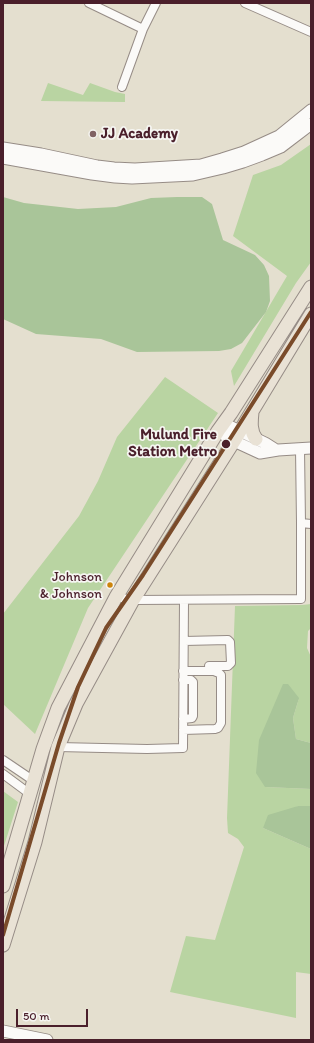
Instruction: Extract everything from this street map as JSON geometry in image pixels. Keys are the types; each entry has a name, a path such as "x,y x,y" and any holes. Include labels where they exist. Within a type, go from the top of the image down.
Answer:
{"main road":[{"path":"3,886 43,749 58,708 116,597 221,427 311,287"},
{"path":"3,945 35,842 58,747 76,704 133,600 237,436 311,314"},
{"path":"252,410 251,429 256,439"}],"street":[{"path":"88,3 143,29"},
{"path":"122,87 143,29 156,3"},
{"path":"245,3 311,32"},
{"path":"3,158 115,177 132,178 193,175 244,162 281,147 298,129 311,110"},
{"path":"3,148 114,168 135,169 201,165 222,160 311,124"},
{"path":"116,597 133,600 301,599 301,524 306,448 276,450 260,453 237,436 221,427"},
{"path":"237,436 256,439 276,450"},
{"path":"301,524 311,524"},
{"path":"58,747 147,749 183,748 185,730 186,641 184,600"},
{"path":"185,669 228,666 230,663 229,641 186,641"},
{"path":"185,669 214,671 219,673 221,676 221,723 218,728 215,729 185,730"},
{"path":"3,760 34,781"},
{"path":"3,774 30,794"},
{"path":"3,1031 47,1040"}],"green space":[{"path":"48,83 83,95 90,83 125,94 125,102 41,101"},
{"path":"311,144 311,262 296,283 234,386 231,371 287,276 233,236 253,175 281,165"},
{"path":"3,197 24,203 78,209 116,207 151,198 202,197 212,204 223,240 255,255 264,265 269,276 270,301 266,312 242,343 231,349 219,351 137,352 101,339 36,334 3,319"},
{"path":"165,377 218,413 88,608 35,734 3,704 3,614 79,516 98,481 117,437"},
{"path":"311,604 311,628 308,631 307,648 311,657 311,743 296,739 293,718 299,698 265,787 311,789 311,806 298,806 263,828 311,849 311,974 296,972 296,1018 170,992 186,936 215,940 244,847 238,839 228,833 227,818 235,606"},
{"path":"283,684 288,684 299,698 293,718 296,739 311,743 311,789 265,787 256,773 259,740"},
{"path":"3,791 18,802 3,849"},
{"path":"298,806 311,806 311,849 263,828 268,815"}],"transit line":[{"path":"3,935 59,743 78,687 106,628 143,575 311,312"}],"place":[{"name":"JJ Academy","path":"93,134"},
{"name":"Mulund Fire Station Metro","path":"226,444"},
{"name":"Johnson & Johnson","path":"110,585"}]}
